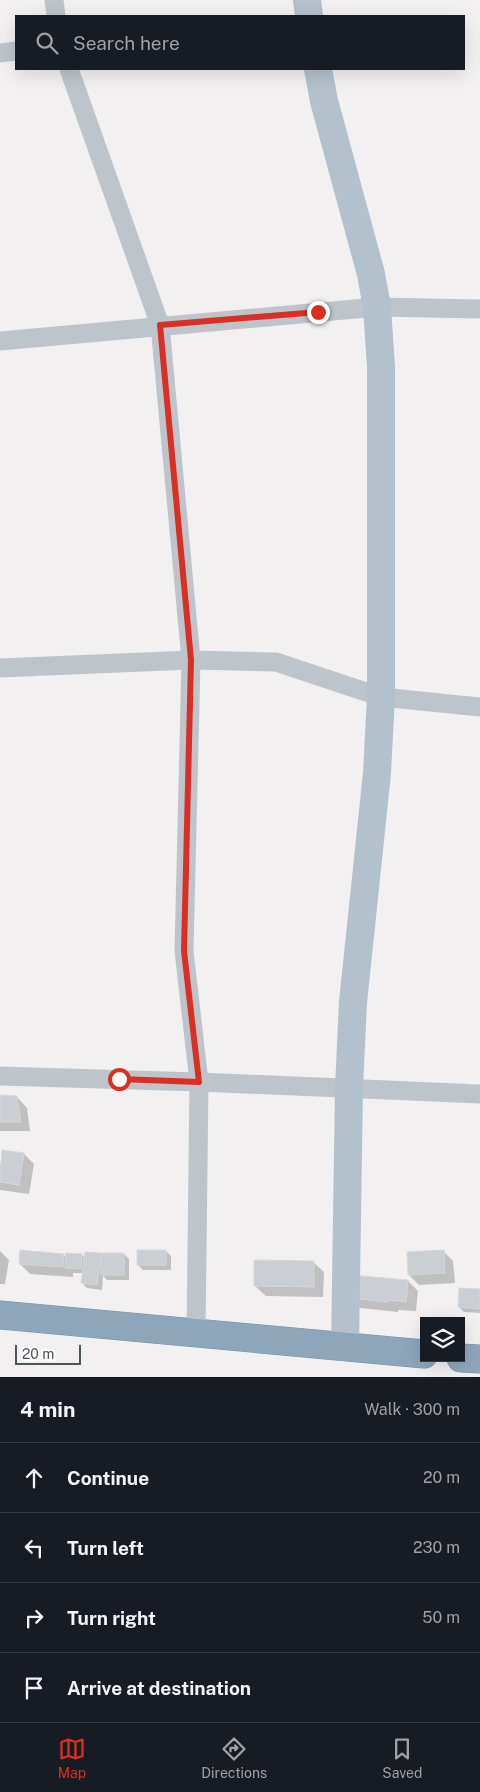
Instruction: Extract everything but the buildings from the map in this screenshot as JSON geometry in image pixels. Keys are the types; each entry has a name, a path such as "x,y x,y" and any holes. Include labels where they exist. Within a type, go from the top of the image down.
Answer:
{"highway":[{"path":"0,1315 420,1354"},
{"path":"465,1358 480,1359"}],"main road":[{"path":"307,0 309,15"},
{"path":"318,70 324,101 371,274 378,307 381,367 381,697 376,773 353,1002 349,1088 345,1347"}],"street":[{"path":"54,0 56,15"},
{"path":"0,54 15,51"},
{"path":"69,70 160,325 191,660 184,951 199,1082 196,1333"},
{"path":"0,341 160,325 378,307 480,310"},
{"path":"0,668 191,660 276,662 381,697 480,707"},
{"path":"0,1076 480,1094"}],"route":[{"path":"119,1079 199,1082 184,951 191,660 160,325 318,312"}]}
